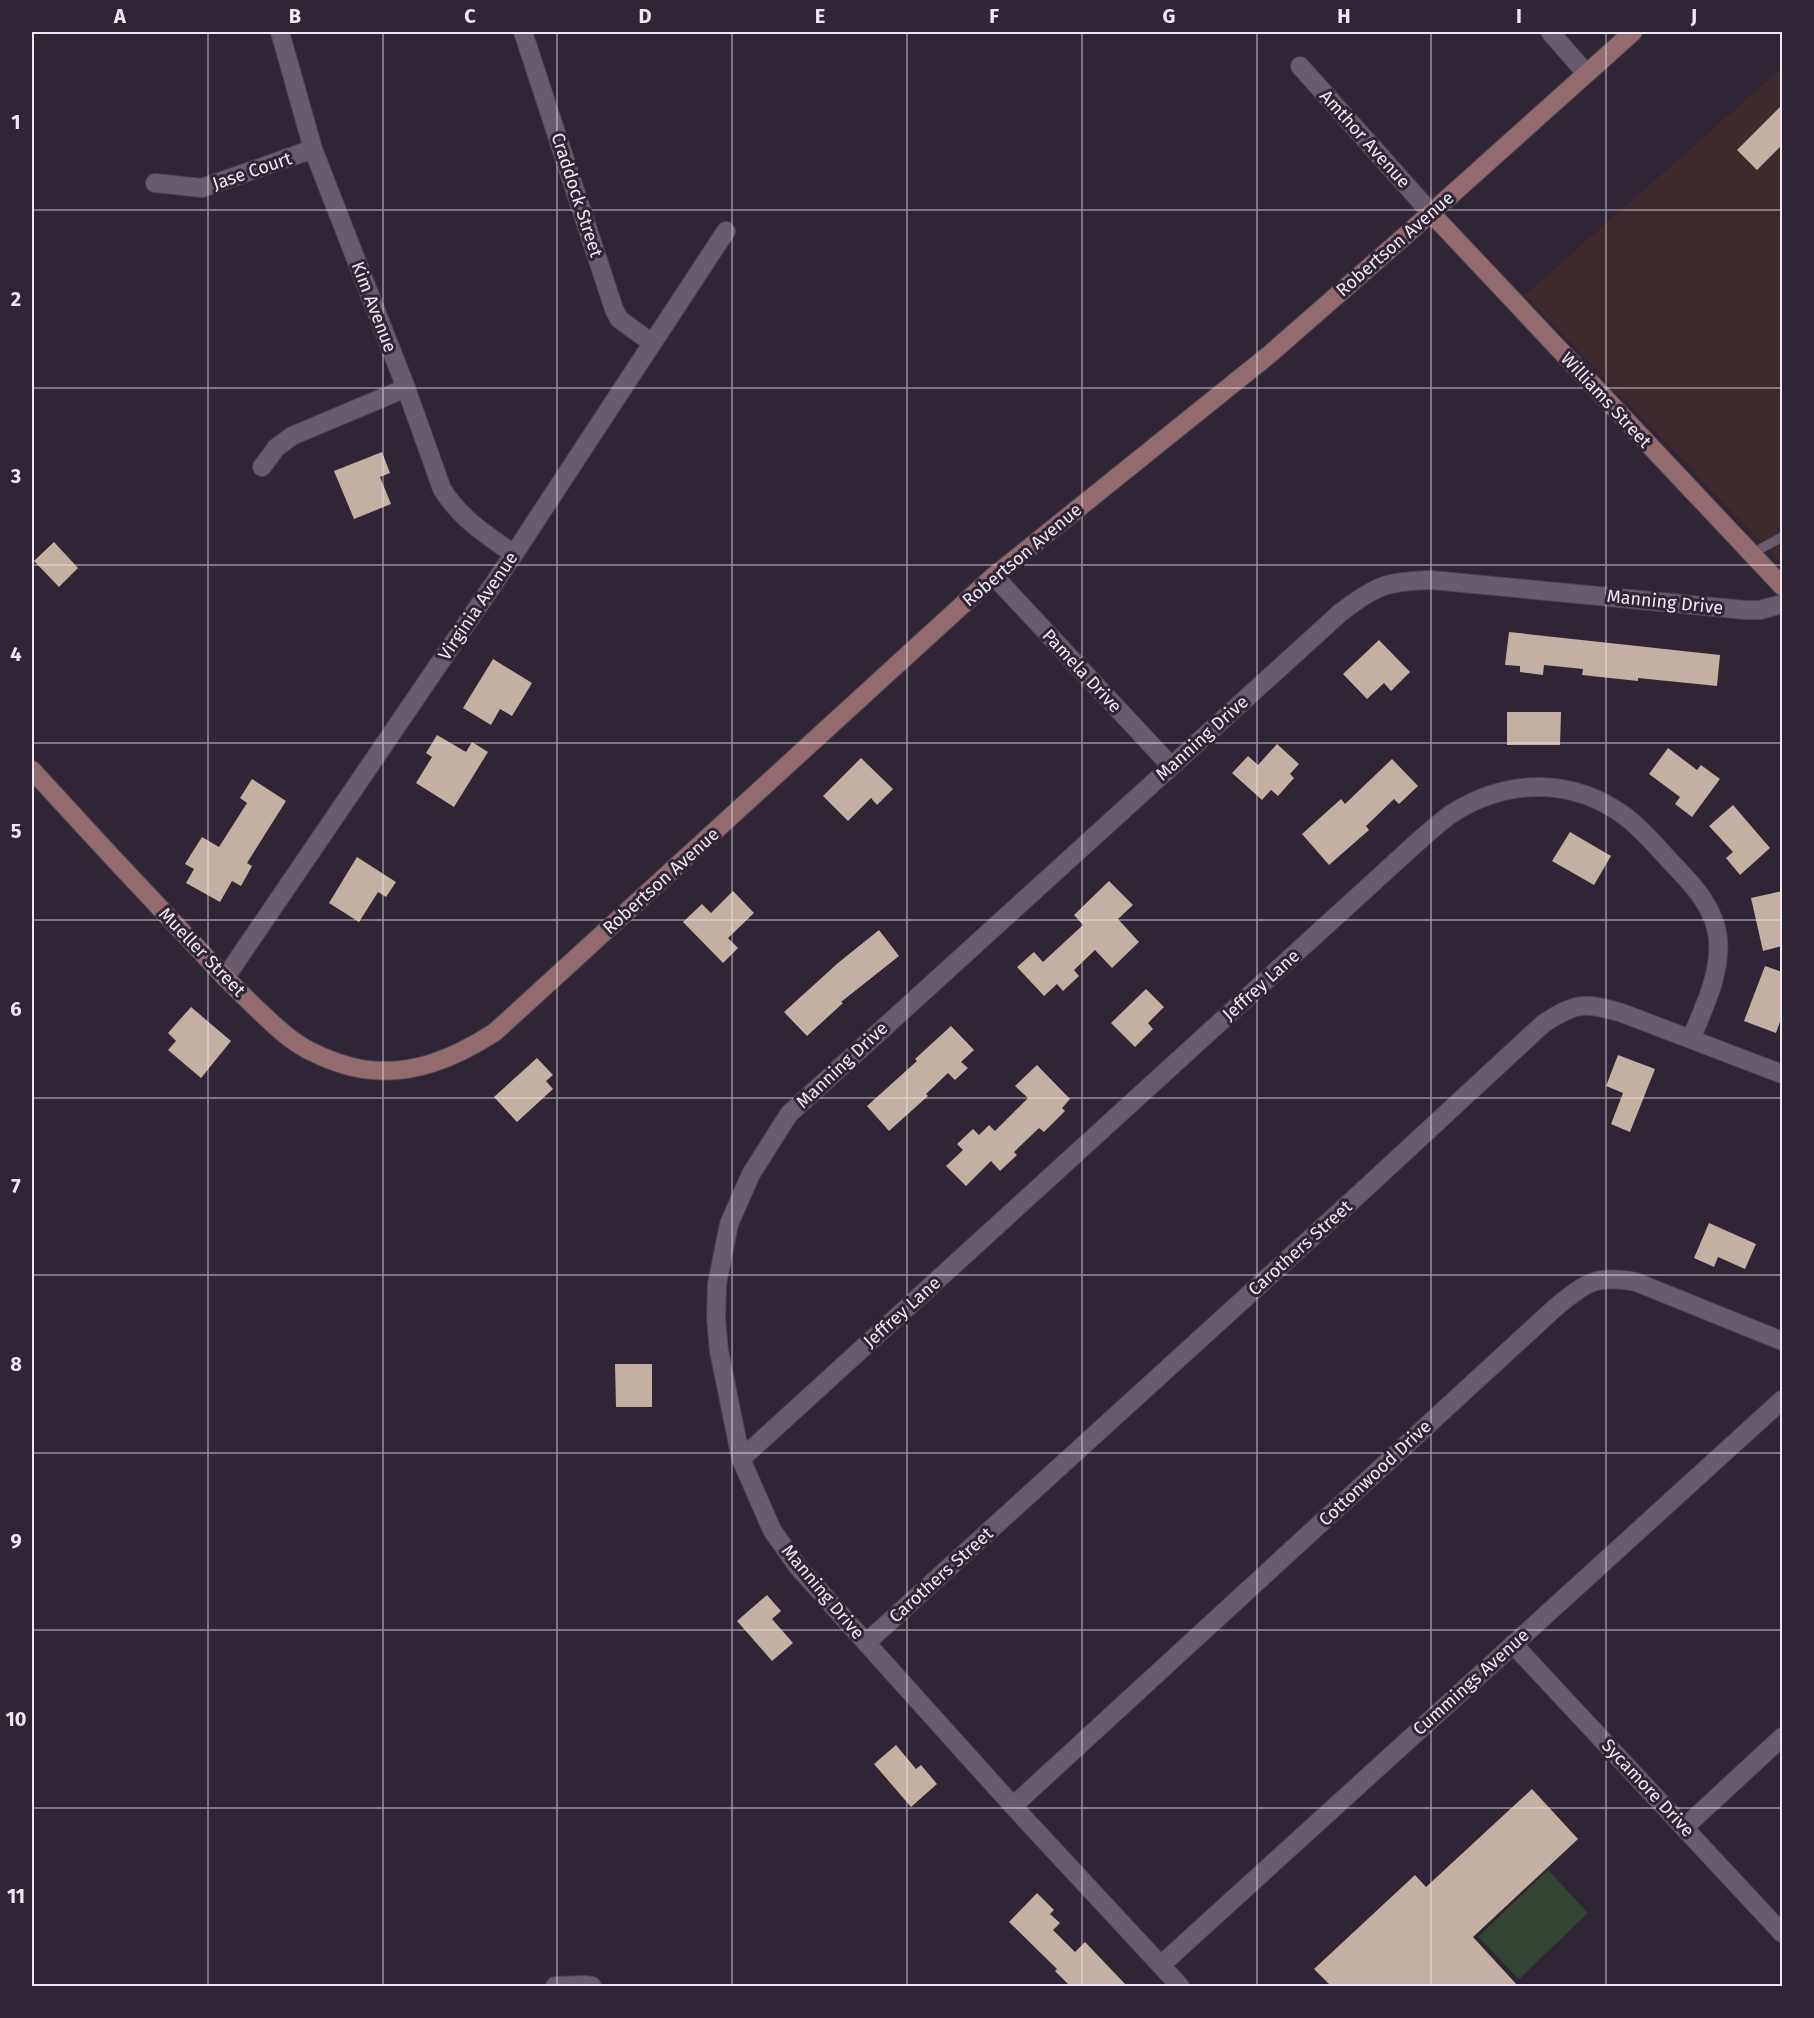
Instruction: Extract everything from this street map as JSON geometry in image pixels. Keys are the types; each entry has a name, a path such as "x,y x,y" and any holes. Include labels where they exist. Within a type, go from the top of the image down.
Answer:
{"street":[{"name":"Kim Avenue","path":"280,32 313,150 406,388 442,489 450,503 465,519 514,554"},
{"name":"Craddock Street","path":"523,32 614,309 619,319 652,343"},
{"path":"1550,32 1586,73"},
{"name":"Robertson Avenue","path":"409,1069 441,1062 495,1032 994,576 1270,354 1633,32"},
{"name":"Amthor Avenue","path":"1300,66 1431,213"},
{"name":"Jase Court","path":"155,183 202,188 313,150"},
{"name":"Williams Street","path":"1431,213 1782,586"},
{"name":"Virginia Avenue","path":"225,978 514,554 726,231"},
{"path":"262,467 276,448 292,436 406,388"},
{"name":"Pamela Drive","path":"994,576 1171,766"},
{"name":"Manning Drive","path":"1180,1986 1013,1806 798,1567 772,1530 741,1459 719,1352 716,1319 717,1284 729,1224 751,1174 789,1114 1340,613 1362,596 1394,582 1431,580 1745,610 1760,610 1782,604"},
{"name":"Mueller Street","path":"32,770 225,978 280,1030 309,1051 361,1069 409,1069"},
{"name":"Jeffrey Lane","path":"741,1459 1424,837 1454,812 1481,798 1520,788 1549,786 1575,791 1605,804 1627,818 1652,841 1696,890 1710,910 1718,936 1719,957 1713,984 1691,1039"},
{"name":"Carothers Street","path":"866,1642 1364,1190 1543,1024 1564,1010 1595,1005 1622,1013 1782,1074"},
{"name":"Cottonwood Drive","path":"1013,1806 1556,1307 1588,1283 1619,1278 1636,1282 1782,1341"},
{"name":"Cummings Avenue","path":"1161,1965 1782,1400"},
{"name":"Sycamore Drive","path":"1513,1644 1782,1933"},
{"path":"1685,1827 1782,1737"},
{"path":"555,1986 592,1986"}],"lane":[{"path":"1751,554 1782,537"}],"shaded area":[{"path":"1782,68 1782,564 1525,295"}],"green space":[{"path":"1548,1870 1588,1913 1519,1979 1478,1937"}],"building":[{"path":"1782,105 1782,145 1757,170 1737,150"},
{"path":"382,452 390,473 380,477 391,504 354,519 334,471"},
{"path":"54,542 78,568 59,587 34,561"},
{"path":"1509,632 1720,655 1717,686 1582,675 1583,669 1544,665 1543,675 1520,672 1520,666 1505,665"},
{"path":"1379,640 1410,672 1391,691 1384,683 1367,699 1343,674"},
{"path":"493,659 532,683 512,716 500,709 491,725 463,708"},
{"path":"1507,712 1561,712 1560,745 1507,745"},
{"path":"437,735 466,752 472,742 488,752 454,807 416,783 432,757 426,753"},
{"path":"1277,744 1299,764 1290,774 1294,778 1278,796 1271,790 1262,800 1232,773 1248,756 1258,765"},
{"path":"1668,748 1697,770 1701,765 1720,779 1692,817 1675,804 1680,797 1649,774"},
{"path":"861,758 893,789 877,805 871,798 848,821 823,796"},
{"path":"1392,759 1418,786 1399,804 1394,799 1366,826 1369,830 1329,865 1302,834 1341,799 1345,804"},
{"path":"252,779 286,801 247,863 252,866 241,886 232,881 220,902 186,883 194,869 185,864 202,837 219,847 247,803 240,798"},
{"path":"1733,805 1770,848 1740,875 1726,858 1733,852 1709,826"},
{"path":"1570,832 1611,856 1594,885 1552,861"},
{"path":"357,857 396,882 386,897 378,892 359,922 329,903"},
{"path":"1109,881 1133,905 1118,919 1139,942 1112,968 1095,950 1074,970 1079,976 1063,991 1057,984 1044,996 1017,967 1034,952 1043,962 1083,925 1074,915"},
{"path":"733,891 754,913 728,938 738,948 723,963 683,922 702,904 711,913"},
{"path":"1782,891 1782,946 1763,951 1751,898"},
{"path":"879,930 899,956 841,1002 843,1003 807,1036 784,1012 838,963"},
{"path":"1765,966 1782,972 1782,1016 1776,1033 1744,1021"},
{"path":"1146,989 1164,1007 1148,1023 1153,1029 1135,1047 1111,1023"},
{"path":"191,1007 231,1041 201,1078 168,1050 176,1041 168,1033"},
{"path":"951,1026 974,1050 961,1062 968,1068 955,1080 948,1073 926,1094 928,1096 889,1131 867,1106 917,1061 915,1059"},
{"path":"1618,1055 1655,1069 1630,1132 1611,1124 1623,1093 1606,1086"},
{"path":"537,1058 553,1075 546,1081 553,1089 517,1122 494,1097"},
{"path":"1037,1065 1070,1099 1062,1108 1065,1111 1044,1132 1039,1128 1014,1152 1017,1155 1000,1171 991,1161 966,1186 946,1166 963,1150 957,1144 973,1129 979,1135 989,1125 995,1131 1028,1098 1015,1086"},
{"path":"1709,1223 1756,1244 1745,1269 1718,1257 1714,1267 1694,1258"},
{"path":"615,1364 652,1364 652,1407 616,1407"},
{"path":"767,1595 781,1611 772,1619 793,1643 772,1661 737,1621"},
{"path":"896,1745 916,1769 921,1765 937,1784 911,1807 874,1764"},
{"path":"1532,1789 1578,1839 1473,1937 1518,1986 1331,1986 1314,1969 1415,1875 1426,1887"},
{"path":"1037,1893 1054,1910 1050,1914 1060,1923 1053,1930 1075,1952 1085,1942 1127,1986 1070,1986 1055,1971 1057,1969 1009,1922"}]}
